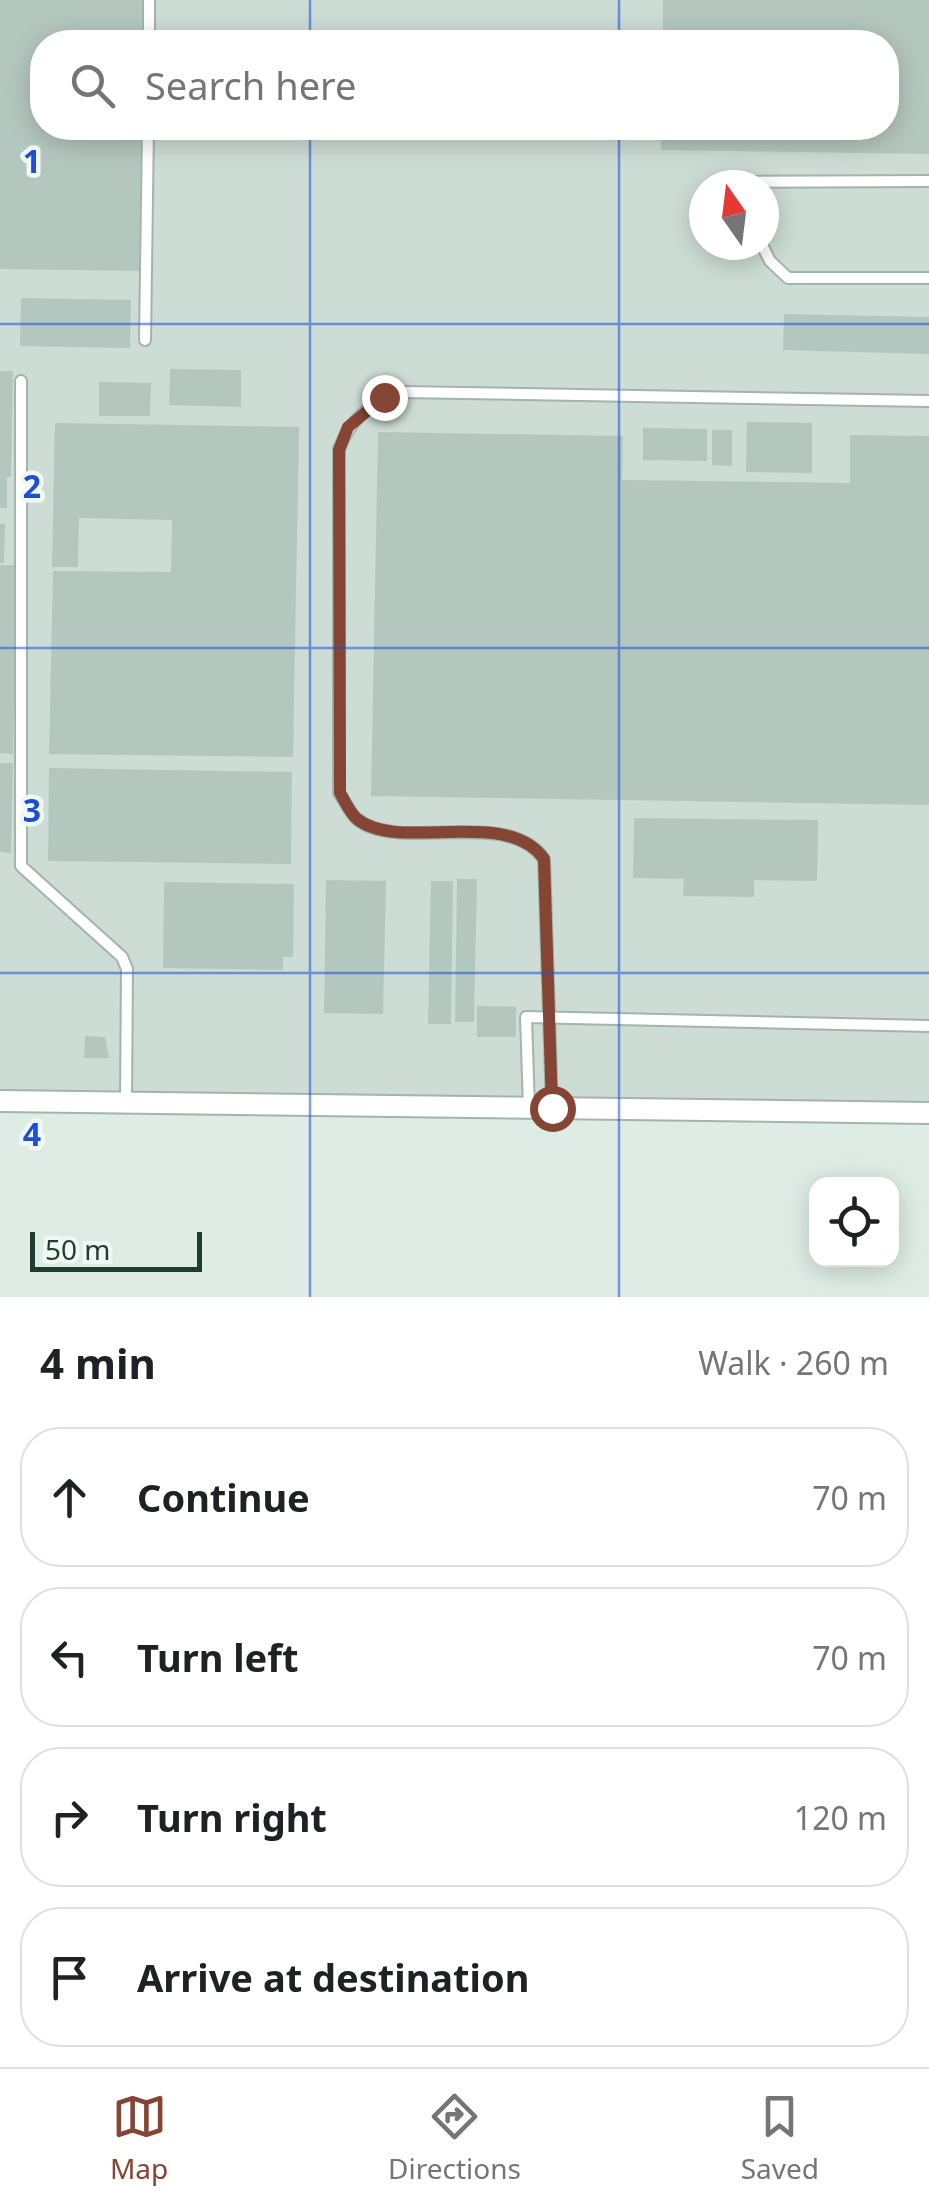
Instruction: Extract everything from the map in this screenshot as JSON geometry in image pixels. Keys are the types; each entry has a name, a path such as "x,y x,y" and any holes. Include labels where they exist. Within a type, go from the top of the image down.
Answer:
{"street":[{"path":"0,1102 929,1113"}],"lane":[{"path":"149,0 149,30"},
{"path":"145,340 148,140"},
{"path":"779,183 929,180"},
{"path":"770,260 788,278 929,278"},
{"path":"21,381 21,866 122,957 126,969 126,1103"},
{"path":"552,1108 544,859 532,843 502,834 377,830 356,818 340,793 339,450 348,427 384,397 403,392 929,401"},
{"path":"528,1108 526,1017 929,1026"}],"shaded area":[{"path":"0,0 929,0 929,1113 0,1101"}],"building":[{"path":"0,0 144,0 143,30 30,30 30,140 141,140 139,271 0,269"},
{"path":"663,0 929,0 929,154 661,150 661,140 899,140 899,30 663,30"},
{"path":"21,298 131,300 130,348 20,346"},
{"path":"784,314 929,317 929,354 783,350"},
{"path":"170,369 241,370 241,407 169,405"},
{"path":"0,371 13,371 7,508 0,508"},
{"path":"99,382 151,383 150,416 99,416"},
{"path":"747,422 812,423 812,473 746,472"},
{"path":"55,423 299,427 293,757 49,754 53,571 171,572 172,520 79,518 78,567 52,567"},
{"path":"643,428 707,429 707,461 643,460"},
{"path":"712,430 732,430 732,466 712,465"},
{"path":"378,432 623,436 622,480 850,483 850,435 929,436 929,805 371,796"},
{"path":"0,524 5,524 4,563 0,563"},
{"path":"0,565 16,565 13,754 0,753"},
{"path":"0,763 13,763 11,853 0,852"},
{"path":"49,768 292,772 291,864 48,861"},
{"path":"634,818 818,820 817,881 754,880 754,897 683,896 684,879 633,878"},
{"path":"457,879 477,879 474,1022 455,1022"},
{"path":"326,880 386,881 383,1014 324,1013"},
{"path":"431,881 453,881 451,1024 428,1024"},
{"path":"164,882 294,884 293,957 283,957 283,970 163,968"},
{"path":"477,1006 516,1007 516,1037 477,1037"},
{"path":"85,1036 105,1037 109,1058 84,1058"}],"route":[{"path":"384,397 348,427 339,450 340,793 356,818 377,830 502,834 532,843 544,859 552,1108"}]}
